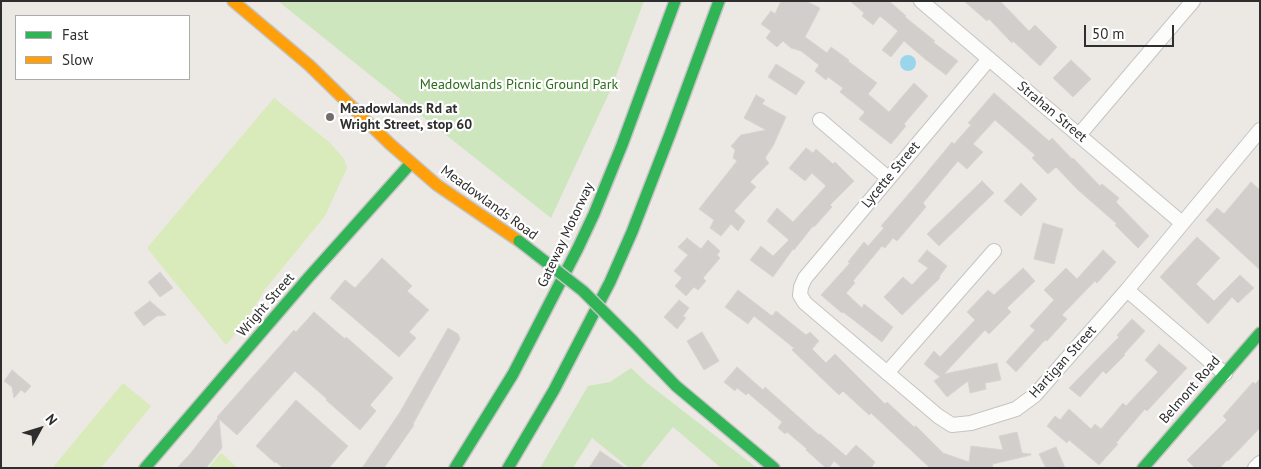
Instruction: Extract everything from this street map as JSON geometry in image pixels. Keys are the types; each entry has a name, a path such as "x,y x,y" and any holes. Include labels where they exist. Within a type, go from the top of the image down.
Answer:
{"main road":[{"name":"Meadowlands Road","path":"233,1 309,65 411,163 437,185 519,241 583,291 676,386 774,468"},
{"name":"Gateway Motorway","path":"454,468 513,374 578,248 622,145 675,1"},
{"path":"508,468 554,390 613,274 632,232 719,1"},
{"name":"Wright Street","path":"145,468 308,278 411,163"},
{"name":"Belmont Road","path":"1147,467 1260,332"}],"street":[{"name":"Strahan Street","path":"921,1 1182,223"},
{"path":"1079,135 1193,1"},
{"name":"Lycette Street","path":"800,295 805,278 989,59"},
{"path":"820,120 888,178"},
{"name":"Hartigan Street","path":"800,295 805,303 938,416 952,425 971,423 1016,409 1035,395 1127,290 1260,130"},
{"path":"887,373 994,251"},
{"path":"1127,290 1224,374"},
{"path":"1255,468 1260,463"}],"green space":[{"name":"Meadowlands Picnic Ground Park","path":"278,1 644,1 611,89 551,218"},
{"path":"274,98 329,142 344,159 347,168 325,216 266,288 245,322 226,345 147,248"},
{"path":"631,368 647,383 757,468 721,468 673,427 640,468 629,468 592,438 573,468 540,468 588,386 610,382"},
{"path":"123,383 151,406 101,468 56,468 54,466"},
{"path":"221,453 238,468 208,468"}],"water":[{"path":"908,55 916,63 908,71 900,63"}],"building":[{"path":"781,1 806,1 820,8 805,37 827,53 831,47 877,83 868,94 889,112 914,83 928,96 904,124 906,126 891,144 859,119 865,112 840,92 843,88 828,77 826,80 815,71 819,65 801,51 791,48 783,41 777,47 766,38 771,31 761,24 771,11 775,14"},
{"path":"850,1 889,1 905,17 935,41 933,42 958,61 946,75 904,41 891,57 882,50 898,31 880,16 873,25 862,16 864,13"},
{"path":"964,1 1000,1 1029,31 1035,25 1057,47 1040,66 1013,41 1012,43 989,19 987,21"},
{"path":"1071,60 1091,79 1073,97 1053,78"},
{"path":"776,64 805,82 796,95 768,77"},
{"path":"994,93 1049,141 1052,138 1100,186 1102,184 1119,198 1116,202 1149,236 1138,248 1115,225 1117,224 1078,190 1056,167 1048,174 1032,158 1035,155 995,120 973,144 983,152 967,169 958,161 923,203 926,207 897,241 893,238 885,248 882,246 853,281 855,283 846,293 862,308 864,304 893,327 882,342 821,295 850,263 848,262 864,242 868,246 884,228 881,226 952,142 954,144 971,125 968,123"},
{"path":"756,95 765,100 762,104 786,117 773,146 765,158 769,163 750,182 756,187 734,211 745,221 738,231 731,224 721,236 710,228 714,220 699,209 737,161 733,158 735,150 731,146 741,135 766,130 744,118"},
{"path":"806,148 813,153 816,149 833,164 835,162 854,181 830,205 832,207 793,249 773,277 750,260 761,246 773,256 789,240 767,221 777,208 793,222 826,186 812,173 805,181 789,168"},
{"path":"982,181 994,193 939,246 927,234"},
{"path":"1251,182 1260,190 1260,270 1206,220 1217,208 1224,214"},
{"path":"1021,183 1037,199 1021,216 1004,201"},
{"path":"1043,223 1063,229 1054,264 1034,259"},
{"path":"1197,237 1220,258 1196,284 1214,301 1240,275 1254,288 1238,303 1232,297 1208,324 1160,277"},
{"path":"687,238 701,249 708,240 720,251 717,255 720,258 703,278 706,281 698,290 694,287 686,296 675,286 682,278 674,271 688,255 678,247"},
{"path":"927,250 947,266 940,278 902,315 884,297 903,277 912,285 928,268 918,261"},
{"path":"1103,250 1116,262 1097,283 1095,281 1062,315 1067,319 1016,372 1006,362 1035,330 1030,326 1054,300 1044,290 1066,268 1077,279"},
{"path":"382,258 412,286 407,291 429,310 409,332 416,338 399,357 330,298 345,280 355,288"},
{"path":"1023,268 1035,281 1007,308 1011,312 989,334 985,330 944,374 997,363 1001,380 985,383 986,389 970,393 968,381 947,397 934,381 940,377 924,364 934,351 940,357 975,320 967,312 988,290 994,295"},
{"path":"160,272 173,288 160,297 148,282"},
{"path":"738,290 772,316 776,311 806,335 810,332 819,341 812,349 826,363 835,354 885,404 887,402 914,427 916,426 943,453 969,462 971,446 1003,450 999,436 1017,432 1022,453 1031,455 993,464 992,468 930,468 871,413 869,415 843,391 839,395 792,350 794,348 754,316 748,324 725,307"},
{"path":"679,300 689,308 683,316 686,318 677,329 664,317"},
{"path":"150,301 166,315 157,316 144,326 134,313"},
{"path":"314,312 393,378 370,405 376,411 360,430 295,371 237,435 219,419 222,448 206,468 177,468 190,454 217,417 294,330 296,332"},
{"path":"1132,319 1145,331 1125,355 1106,374 1103,371 1080,397 1069,388 1119,337 1117,335"},
{"path":"448,328 458,334 460,339 414,425 384,468 362,468 400,412"},
{"path":"702,332 719,361 704,370 687,341"},
{"path":"1159,344 1187,368 1147,411 1145,409 1099,465 1069,440 1067,443 1047,426 1055,416 1060,420 1069,409 1091,429 1095,424 1101,429 1123,403 1126,406 1158,372 1145,360"},
{"path":"737,367 763,390 765,387 819,435 846,456 856,445 875,462 871,468 842,468 834,461 829,468 826,468 787,432 785,434 778,428 782,422 748,393 746,395 737,388 735,391 724,382"},
{"path":"12,370 31,386 25,393 21,390 14,398 12,387 4,381"},
{"path":"1260,379 1260,428 1220,468 1195,468 1187,460 1227,420 1223,416 1253,382 1255,384"},
{"path":"296,400 348,446 329,468 283,468 256,446"},
{"path":"1056,447 1065,468 1046,468 1039,454"},
{"path":"600,451 625,468 589,468"}],"traffic: fast":[{"path":"455,468 513,374 578,248 622,145 675,1"},
{"path":"508,468 554,390 610,282 632,232 719,1"},
{"path":"145,468 308,278 411,163"},
{"path":"519,241 583,291 633,341"},
{"path":"1143,468 1260,333"},
{"path":"633,341 676,386 774,468"}],"traffic: slow":[{"path":"233,1 309,65 390,144 437,185 519,241"}],"place":[{"name":"Meadowlands Rd at Wright Street, stop 60","path":"330,117"}]}
